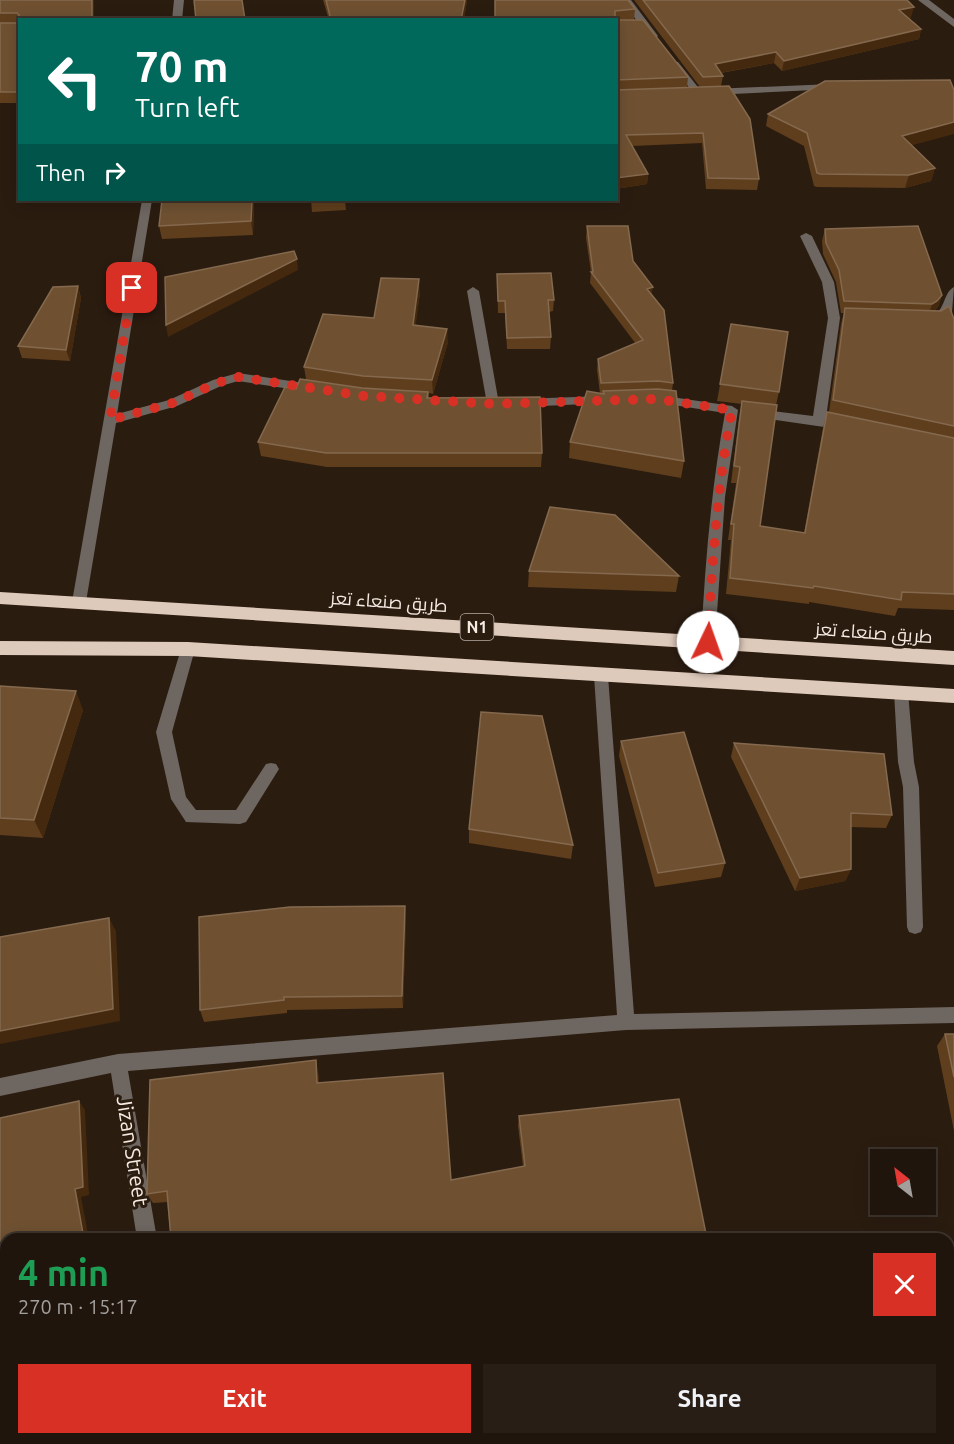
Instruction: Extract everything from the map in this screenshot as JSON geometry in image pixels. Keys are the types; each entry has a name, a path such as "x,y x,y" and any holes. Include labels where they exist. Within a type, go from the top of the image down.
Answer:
{"highway":[{"name":"طريق صنعاء تعز","path":"0,598 954,658"},
{"name":"N1","path":"0,648 188,649 954,696"}],"street":[{"path":"177,18 179,0"},
{"path":"626,0 640,26 658,42"},
{"path":"923,0 954,24"},
{"path":"671,59 698,93"},
{"path":"686,93 838,87"},
{"path":"79,602 147,201"},
{"path":"806,236 828,282 839,319 819,421"},
{"path":"473,291 487,403 621,400"},
{"path":"920,322 931,322 943,317 949,309 954,291"},
{"path":"110,420 173,403 217,383 238,377 330,391"},
{"path":"644,399 819,421 863,430"},
{"path":"708,642 713,540 723,458 732,410"},
{"path":"188,649 164,732 179,799 192,817 240,817 271,769"},
{"path":"601,676 626,1022"},
{"path":"901,692 910,787 915,927"},
{"path":"0,1087 118,1063 626,1022 954,1015"},
{"name":"Jizan Street","path":"118,1063 146,1233"}],"building":[{"path":"0,0 92,0 92,18 18,18 17,13 0,13"},
{"path":"194,0 242,0 245,18 196,18"},
{"path":"326,0 465,0 461,18 330,18"},
{"path":"495,0 628,0 635,9 615,11 615,18 495,18"},
{"path":"643,0 907,0 914,7 899,10 921,29 784,61 776,52 715,64 723,76 703,77"},
{"path":"18,19 18,92 0,92 0,23 17,23"},
{"path":"618,20 643,20 688,77 618,80"},
{"path":"950,80 954,90 954,122 902,136 935,168 909,175 817,173 807,133 768,114 825,81"},
{"path":"729,86 750,119 759,179 708,178 703,133 626,135 648,174 618,178 618,90"},
{"path":"162,201 252,201 251,221 159,226"},
{"path":"587,226 628,226 633,261 653,287 647,289 664,310 673,383 658,381 601,383 598,359 643,340 591,272 593,272"},
{"path":"918,226 942,295 937,301 932,304 844,301 839,270 826,243 825,229"},
{"path":"294,251 297,259 166,325 165,277"},
{"path":"551,273 554,300 548,300 551,337 507,338 505,301 498,301 497,274"},
{"path":"381,278 419,279 413,325 447,329 432,380 363,376 304,367 323,314 374,318"},
{"path":"78,286 66,350 18,346 53,287"},
{"path":"949,306 954,319 954,426 833,400 845,308 941,311"},
{"path":"731,324 788,332 779,392 720,384"},
{"path":"300,379 362,388 428,392 427,398 540,397 542,453 326,453 258,442 285,387 296,389"},
{"path":"658,389 676,391 684,461 570,442 587,391 604,394 603,391"},
{"path":"742,401 777,405 760,526 805,533 827,412 954,438 954,594 902,592 901,600 814,586 813,588 730,578 734,524 731,524 740,467 734,466"},
{"path":"550,507 615,515 679,576 529,571"},
{"path":"0,686 76,691 34,820 0,818"},
{"path":"481,712 542,716 573,845 469,829"},
{"path":"684,732 725,863 658,873 621,741"},
{"path":"734,743 884,754 892,815 851,813 851,869 800,878"},
{"path":"405,906 402,996 284,997 284,1000 200,1010 199,917 290,907"},
{"path":"109,918 113,1009 0,1031 0,937"},
{"path":"945,1034 954,1034 954,1077"},
{"path":"316,1060 317,1083 443,1073 451,1180 525,1166 519,1116 679,1099 706,1233 170,1233 167,1191 147,1194 150,1080"},
{"path":"79,1101 83,1187 75,1189 83,1233 0,1233 0,1118"}],"route":[{"path":"132,288 110,420 173,403 217,383 238,377 364,396 493,404 656,399 732,410 723,458 713,540 708,642"}]}
